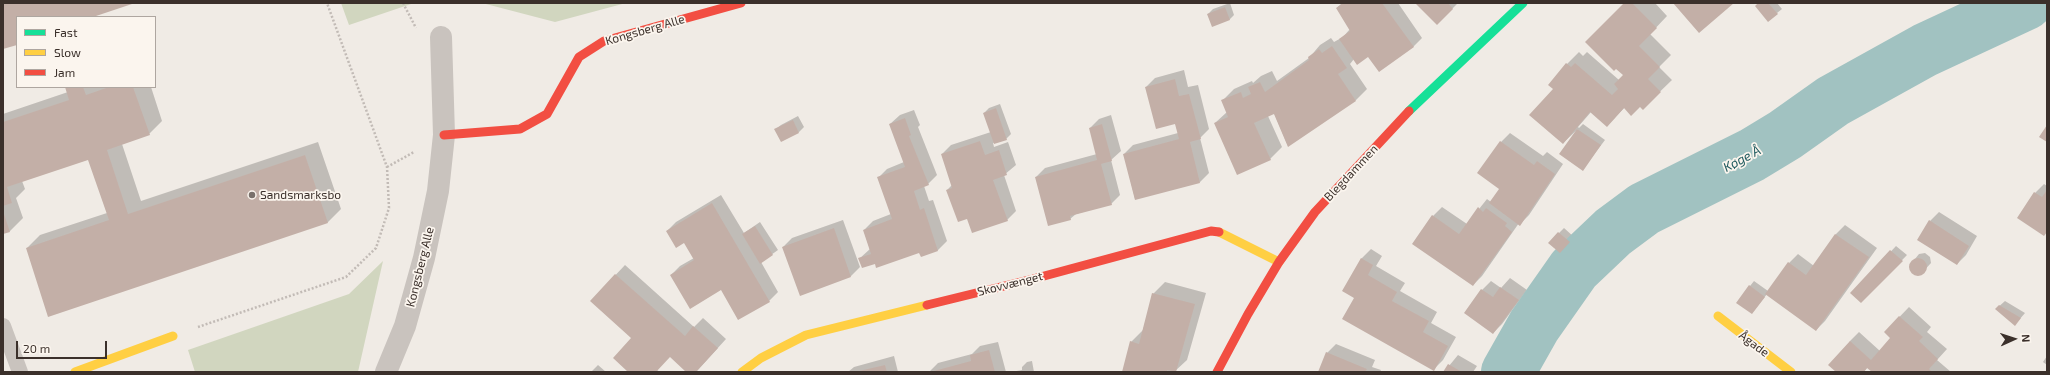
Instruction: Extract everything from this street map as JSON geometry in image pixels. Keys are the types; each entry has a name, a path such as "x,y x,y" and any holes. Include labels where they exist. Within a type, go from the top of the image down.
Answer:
{"street":[{"name":"Kongsberg Alle","path":"444,135 520,129 547,114 579,57 604,41 741,3"},
{"name":"Blegdammen","path":"1217,372 1248,314 1279,262 1315,212 1405,115 1523,3"},
{"name":"Kongsberg Alle","path":"386,372 406,326 424,258 438,191 444,135 441,37"},
{"name":"Skovvænget","path":"742,372 761,358 806,335 1033,279 1211,231 1221,232 1279,262"},
{"name":"Ågade","path":"1718,316 1791,372"},
{"path":"75,372 173,336"}],"lane":[{"path":"3,326 20,372"}],"path":[{"path":"173,336 346,277 376,248 389,208 386,167 327,3"}],"green space":[{"path":"341,3 414,3 349,25"},
{"path":"482,3 626,3 555,22"},
{"path":"383,261 358,372 195,372 188,350 349,294"}],"building":[{"path":"3,3 135,3 96,16 16,16 16,45 3,49"},
{"path":"1343,3 1382,3 1414,47 1379,72 1368,57 1357,65 1339,39 1350,31 1336,8"},
{"path":"1415,3 1448,3 1453,9 1437,25"},
{"path":"1624,3 1632,3 1657,28 1639,46 1660,67 1648,79 1661,92 1643,110 1640,107 1631,116 1624,108 1607,127 1590,112 1563,144 1529,115 1553,89 1548,85 1566,63 1571,67 1575,63 1612,95 1618,89 1614,84 1623,75 1616,69 1614,71 1585,42"},
{"path":"1673,3 1734,3 1699,33"},
{"path":"1758,3 1768,3 1778,14 1768,22 1755,6"},
{"path":"1225,7 1230,20 1212,27 1207,14"},
{"path":"1332,46 1347,68 1338,74 1356,101 1288,147 1274,114 1254,123 1271,160 1237,175 1214,123 1228,117 1221,100 1241,92 1243,98 1251,94 1248,87 1260,82 1265,92 1309,60 1308,57 1319,49 1322,53"},
{"path":"1175,79 1179,96 1189,94 1201,139 1190,142 1200,183 1135,200 1123,154 1179,139 1175,124 1156,129 1145,87"},
{"name":"Sandsmarksbo","path":"65,88 83,88 86,95 106,88 133,88 150,135 107,150 128,214 305,155 328,223 48,317 26,248 109,220 88,160 7,187 12,203 3,206 3,122 69,100"},
{"path":"996,108 1007,140 994,144 983,113"},
{"path":"905,118 911,135 909,136 929,185 914,191 920,210 924,208 938,251 921,257 919,253 876,268 875,264 862,268 858,258 871,254 863,230 892,219 877,177 905,167 889,124"},
{"path":"793,120 799,133 781,142 774,129"},
{"path":"1102,124 1112,161 1101,164 1112,205 1070,216 1071,220 1048,226 1035,177 1097,160 1089,128"},
{"path":"2047,125 2047,142 2039,137"},
{"path":"1577,129 1601,145 1583,171 1559,154"},
{"path":"980,141 985,155 999,150 1007,175 993,180 1008,221 972,233 967,219 958,222 946,190 952,188 941,154"},
{"path":"1500,141 1534,165 1537,161 1555,174 1520,226 1489,203 1499,189 1477,173"},
{"path":"2047,190 2047,232 2044,236 2017,218 2034,192 2042,197"},
{"path":"712,203 770,302 738,320 721,290 690,309 670,275 694,260 684,243 676,248 666,231"},
{"path":"1478,207 1483,212 1486,208 1507,223 1505,226 1512,232 1473,286 1412,244 1432,215 1459,234"},
{"path":"3,211 10,232 3,234"},
{"path":"1929,220 1969,246 1957,265 1917,240"},
{"path":"755,226 773,255 760,264 742,234"},
{"path":"834,228 851,277 800,296 782,247"},
{"path":"1558,232 1570,242 1560,253 1548,243"},
{"path":"1835,234 1869,257 1816,331 1765,294 1788,262 1806,275"},
{"path":"1890,250 1903,261 1861,303 1850,293"},
{"path":"1361,258 1373,265 1368,275 1397,292 1392,301 1429,321 1423,332 1448,346 1434,371 1342,319 1354,298 1342,291"},
{"path":"1918,258 1924,261 1927,267 1924,273 1918,276 1912,273 1909,267 1912,261"},
{"path":"615,274 685,336 693,326 718,348 696,372 686,372 670,357 656,372 628,372 613,358 631,338 590,301"},
{"path":"1749,285 1765,297 1752,314 1736,303"},
{"path":"1500,287 1519,300 1493,334 1464,313 1481,289 1493,297"},
{"path":"1152,293 1195,304 1176,372 1167,370 1167,372 1122,372 1130,341 1139,344"},
{"path":"1999,305 2021,318 2015,326 1995,309"},
{"path":"1899,316 1923,337 1919,341 1938,359 1929,369 1932,372 1872,372 1867,368 1864,372 1836,372 1828,365 1850,341 1871,360 1890,338 1884,332"},
{"path":"989,350 995,372 930,372 971,361 970,355"},
{"path":"1326,352 1367,369 1365,372 1318,372"},
{"path":"1448,364 1462,372 1443,372"},
{"path":"885,365 887,372 859,372 859,371"}],"waterway":[{"name":"Køge Å","path":"1508,372 1534,326 1574,269 1613,232 1644,209 1752,155 1785,135 1833,101 1925,50 2026,3"}],"traffic: fast":[{"path":"1409,111 1523,3"}],"traffic: slow":[{"path":"1219,232 1279,262"},
{"path":"742,372 761,358 806,335 927,305"},
{"path":"1718,316 1791,372"},
{"path":"75,372 173,336"}],"traffic: jam":[{"path":"444,135 520,129 547,114 579,57 604,41 741,3"},
{"path":"1217,372 1248,314 1279,262 1315,212 1409,111"},
{"path":"927,305 1033,279 1211,231 1219,232"}],"place":[{"name":"Sandsmarksbo","path":"252,195"}]}
